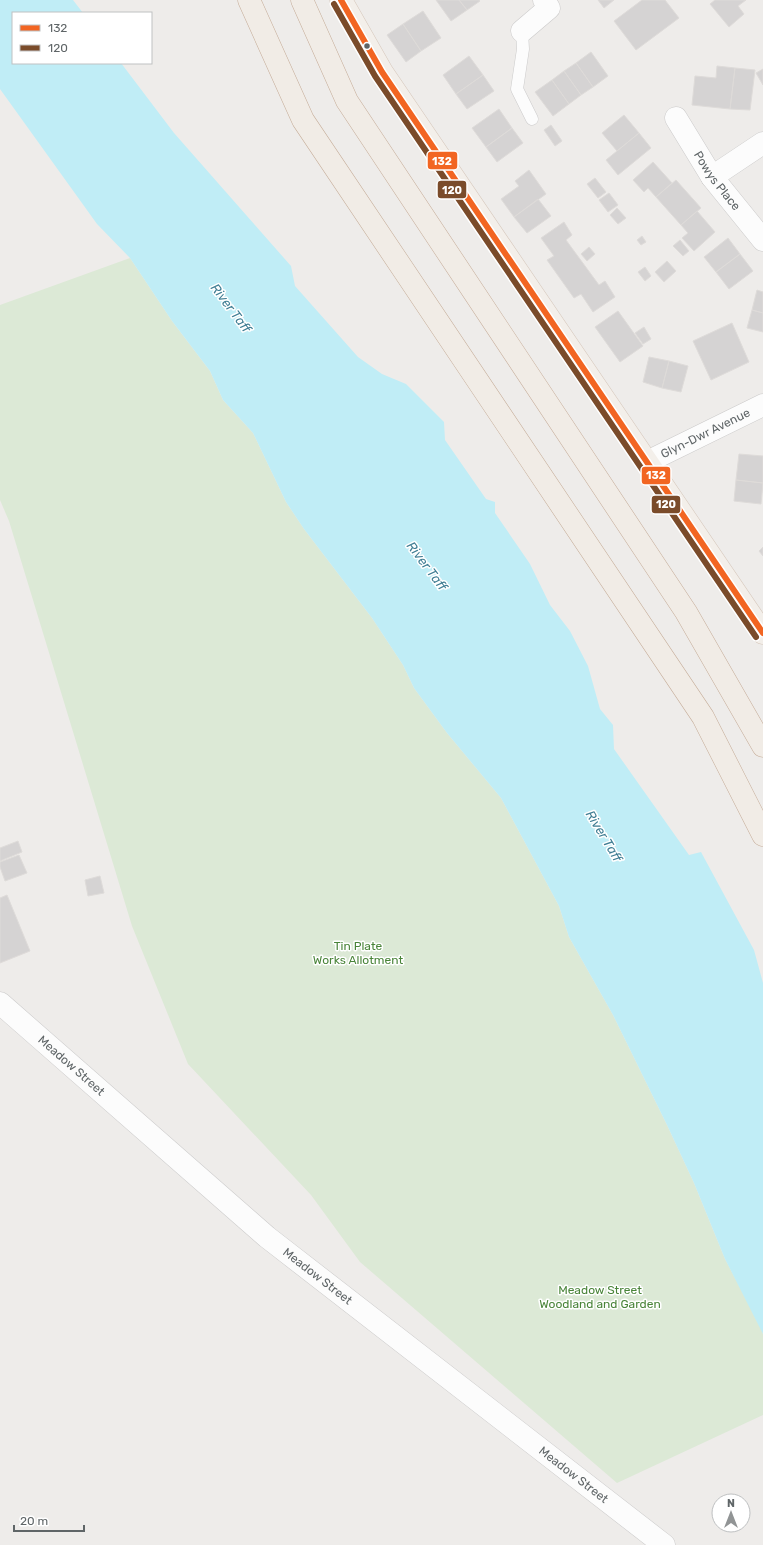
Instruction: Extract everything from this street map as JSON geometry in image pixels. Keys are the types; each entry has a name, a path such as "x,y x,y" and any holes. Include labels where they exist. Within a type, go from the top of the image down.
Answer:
{"highway":[{"path":"249,0 303,120 703,717 763,835"},
{"path":"302,0 347,101 686,612 763,746"}],"main road":[{"path":"341,0 382,72 478,216 763,633"}],"street":[{"path":"522,31 549,8 544,0"},
{"name":"Powys Place","path":"676,118 712,177 763,240"},
{"path":"712,177 763,143"},
{"name":"Glyn-Dwr Avenue","path":"647,462 763,404"},
{"name":"Meadow Street","path":"0,1003 267,1237 656,1539"}],"lane":[{"path":"522,31 523,49 517,89 532,120"}],"green space":[{"name":"Tin Plate Works Allotment","path":"130,258 172,321 210,371 223,400 253,433 286,502 304,529 372,618 403,665 414,688 447,733 501,798 559,906 569,937 613,1015 694,1183 725,1259 761,1327 763,1334 763,1415 617,1483 360,1262 311,1195 188,1064 132,926 9,521 0,500 0,305"}],"water":[{"name":"River Taff","path":"0,0 73,0 82,12 12,12 12,64 122,64 174,133 291,266 295,286 358,357 382,374 406,384 444,422 445,440 486,499 495,502 495,513 530,564 550,605 570,631 588,666 600,709 613,725 614,749 689,855 701,852 754,950 763,983 763,1334 725,1259 694,1183 667,1125 613,1015 569,937 559,906 501,798 447,733 414,688 403,665 372,618 304,529 286,502 253,433 223,400 210,371 172,321 130,258 97,224 0,89"}],"building":[{"path":"436,0 459,0 467,10 451,21"},
{"path":"459,0 479,0 480,1 467,10"},
{"path":"598,0 614,0 604,8"},
{"path":"642,0 665,0 679,18 636,50 614,21"},
{"path":"715,0 746,0 738,6 744,14 729,27 710,4"},
{"path":"423,11 441,38 421,51 403,24"},
{"path":"403,24 421,51 406,62 387,35"},
{"path":"591,52 608,76 593,87 576,63"},
{"path":"469,56 483,75 456,94 443,75"},
{"path":"576,63 593,87 581,95 564,71"},
{"path":"717,66 735,68 730,109 692,105 695,76 716,78"},
{"path":"735,68 755,70 750,110 730,109"},
{"path":"763,69 763,85 756,73"},
{"path":"564,71 581,95 569,104 552,80"},
{"path":"483,75 494,91 467,109 456,94"},
{"path":"552,80 569,104 553,116 535,92"},
{"path":"499,109 512,128 486,147 472,128"},
{"path":"624,115 639,133 617,151 602,133"},
{"path":"551,125 562,141 555,146 544,130"},
{"path":"512,128 523,143 497,162 486,147"},
{"path":"639,133 651,148 618,175 606,160"},
{"path":"653,162 672,183 656,197 648,188 644,192 633,180"},
{"path":"529,170 546,194 514,217 501,199 519,186 515,181"},
{"path":"595,178 606,192 598,198 587,184"},
{"path":"676,180 701,208 681,225 656,197"},
{"path":"609,193 618,205 608,212 599,200"},
{"path":"538,199 551,216 527,233 514,217"},
{"path":"617,208 626,218 618,224 610,215"},
{"path":"697,211 715,232 694,251 682,238 688,233 681,225"},
{"path":"564,222 572,235 566,240 599,285 605,281 615,297 593,312 581,294 574,298 547,260 554,256 541,238"},
{"path":"642,236 646,242 641,245 637,240"},
{"path":"728,238 740,254 716,272 704,257"},
{"path":"680,240 689,251 683,256 673,246"},
{"path":"589,247 595,254 587,261 581,254"},
{"path":"740,254 753,271 729,289 716,272"},
{"path":"667,261 676,271 664,282 655,272"},
{"path":"645,267 651,276 645,281 638,272"},
{"path":"757,290 763,292 763,313 752,310"},
{"path":"752,310 763,313 763,332 747,328"},
{"path":"618,311 643,346 620,362 595,327"},
{"path":"732,323 749,362 711,380 693,341"},
{"path":"644,327 651,339 643,344 635,333"},
{"path":"649,357 669,361 662,388 643,382"},
{"path":"669,361 688,366 681,392 662,388"},
{"path":"739,454 763,456 763,483 736,480"},
{"path":"736,480 763,483 761,504 734,501"},
{"path":"763,547 763,556 759,551"},
{"path":"18,841 22,852 0,861 0,848"},
{"path":"19,855 27,873 5,881 0,867 0,862"},
{"path":"100,876 104,893 88,896 85,880"},
{"path":"7,895 30,951 0,963 0,898"}],"transit line":[{"name":"132","path":"341,0 382,72 763,633"},
{"name":"120","path":"334,4 375,76 756,637"}],"park label":[{"name":"Meadow Street Woodland and Garden","path":"600,1297"}]}
